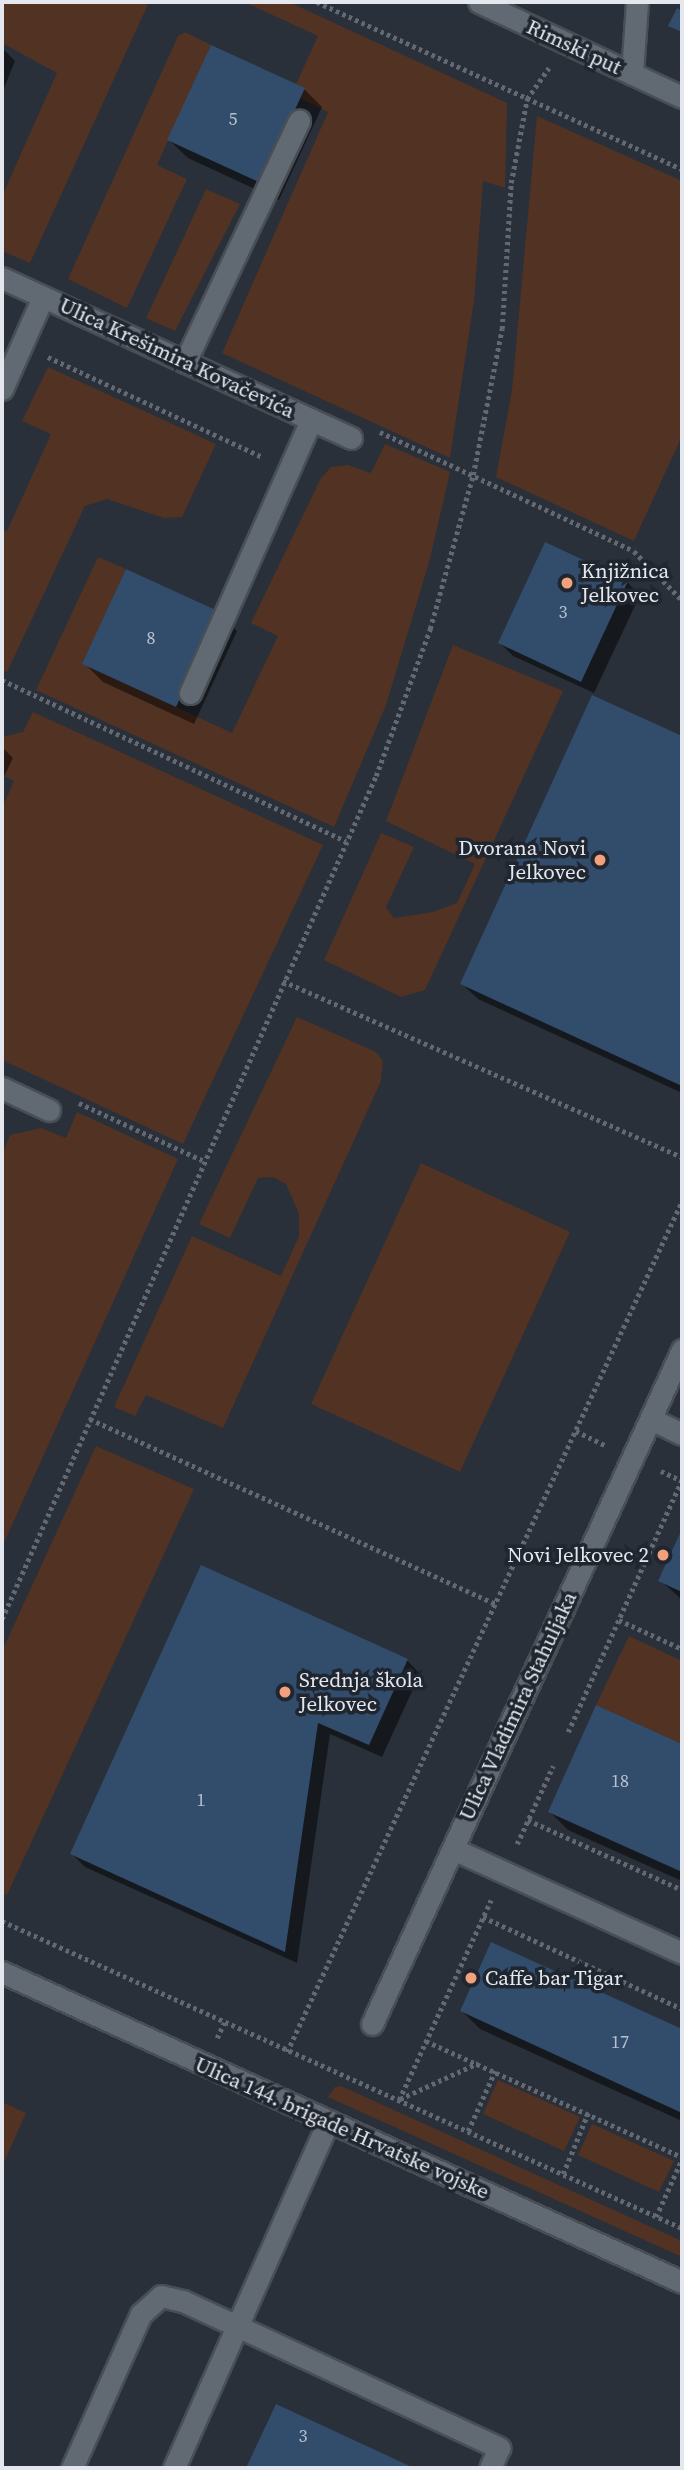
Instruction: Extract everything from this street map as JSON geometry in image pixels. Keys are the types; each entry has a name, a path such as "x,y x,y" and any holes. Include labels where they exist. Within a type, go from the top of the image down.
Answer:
{"street":[{"name":"Rimski put","path":"479,2 682,97"},
{"name":"Rimski put","path":"632,74 637,2"},
{"path":"185,362 299,121"},
{"name":"Ulica Krešimira Kovačevića","path":"2,278 351,438"},
{"path":"2,389 43,297"},
{"path":"190,693 311,420"},
{"path":"3,1091 49,1110"},
{"name":"Ulica Vladimira Stahuljaka","path":"372,2024 682,1350"},
{"path":"651,1419 682,1434"},
{"path":"453,1849 682,1953"},
{"name":"Ulica 144. brigade Hrvatske vojske","path":"2,1972 682,2282"},
{"path":"174,2468 328,2122"},
{"path":"72,2468 141,2314 161,2296 183,2301 499,2448 490,2468"}],"path":[{"path":"317,2 682,169"},
{"path":"2,1619 202,1160 376,776 430,629 473,475 502,329 511,183 527,99 549,68"},
{"path":"21,344 288,470"},
{"path":"473,475 634,551 682,600"},
{"path":"2,680 346,841"},
{"path":"283,981 682,1157"},
{"path":"77,1102 202,1160"},
{"path":"287,2052 682,1201"},
{"path":"90,1419 496,1604"},
{"path":"576,1431 615,1450"},
{"path":"568,1732 680,1490 682,1480 653,1467"},
{"path":"619,1620 682,1649"},
{"path":"512,1854 553,1766"},
{"path":"528,1820 682,1890"},
{"path":"400,2099 497,1888"},
{"path":"484,1917 682,2009"},
{"path":"2,1921 287,2052 400,2099 682,2228"},
{"path":"426,2040 682,2158 656,2217"},
{"path":"400,2099 478,2063"},
{"path":"468,2131 495,2071"},
{"path":"563,2174 588,2113"}],"shaded area":[{"path":"2,2 149,2 30,263 2,251 2,196 57,73 2,43"},
{"path":"244,2 289,2 507,103 505,188 483,181 474,301 450,458 222,353 328,112 300,98 296,84 318,36"},
{"path":"185,32 211,45 157,165 187,179 127,308 68,279 178,36"},
{"path":"537,116 682,181 682,436 634,541 496,477 512,390"},
{"path":"206,189 240,204 175,331 146,318"},
{"path":"48,367 216,444 182,517 164,518 107,499 85,506 7,672 2,670 2,530 7,531 51,434 22,421"},
{"path":"385,444 450,472 430,559 386,705 334,827 36,690 98,557 126,569 83,664 232,733 278,636 251,623 321,478 331,467 348,465 371,473"},
{"path":"453,645 563,691 425,990 401,997 324,960 381,833 414,847 386,907 394,918 433,912 457,903 475,864 386,821"},
{"path":"33,712 323,845 183,1144 2,1060 2,808 14,781 2,775 2,737 23,732"},
{"path":"297,1017 376,1052 383,1061 381,1081 223,1428 146,1395 135,1416 114,1407 192,1236 281,1276 299,1236 299,1214 286,1184 273,1177 258,1178 230,1238 199,1224"},
{"path":"77,1112 178,1159 2,1547 2,1154 10,1135 41,1128 66,1138"},
{"path":"421,1163 570,1232 460,1472 311,1404"},
{"path":"96,1446 194,1489 7,1895 2,1893 2,1651"},
{"path":"629,1636 682,1661 682,1744 596,1705"},
{"path":"498,2080 580,2117 564,2151 483,2114"},
{"path":"341,2086 682,2241 682,2257 328,2097 335,2087"},
{"path":"2,2102 26,2113 2,2167"},
{"path":"592,2124 674,2161 659,2192 578,2155"}],"building":[{"path":"677,8 682,11 682,32 668,26"},
{"path":"211,45 305,88 261,183 167,140"},
{"path":"545,542 628,581 581,682 498,643"},
{"path":"126,569 220,612 176,707 82,664"},
{"name":"Dvorana Novi Jelkovec","path":"592,695 682,736 682,1086 460,984"},
{"path":"682,1529 682,1592 658,1581"},
{"path":"201,1565 408,1659 369,1745 318,1723 285,1952 70,1854"},
{"path":"596,1705 682,1744 682,1872 548,1812"},
{"path":"491,1942 682,2029 682,2113 460,2011"},
{"path":"276,2404 414,2468 246,2468"}],"place":[{"name":"Knjižnica Jelkovec","path":"567,583"},
{"name":"Dvorana Novi Jelkovec","path":"600,860"},
{"name":"Novi Jelkovec 2","path":"663,1555"},
{"name":"Srednja škola Jelkovec","path":"285,1692"},
{"name":"Caffe bar Tigar","path":"471,1978"}]}
